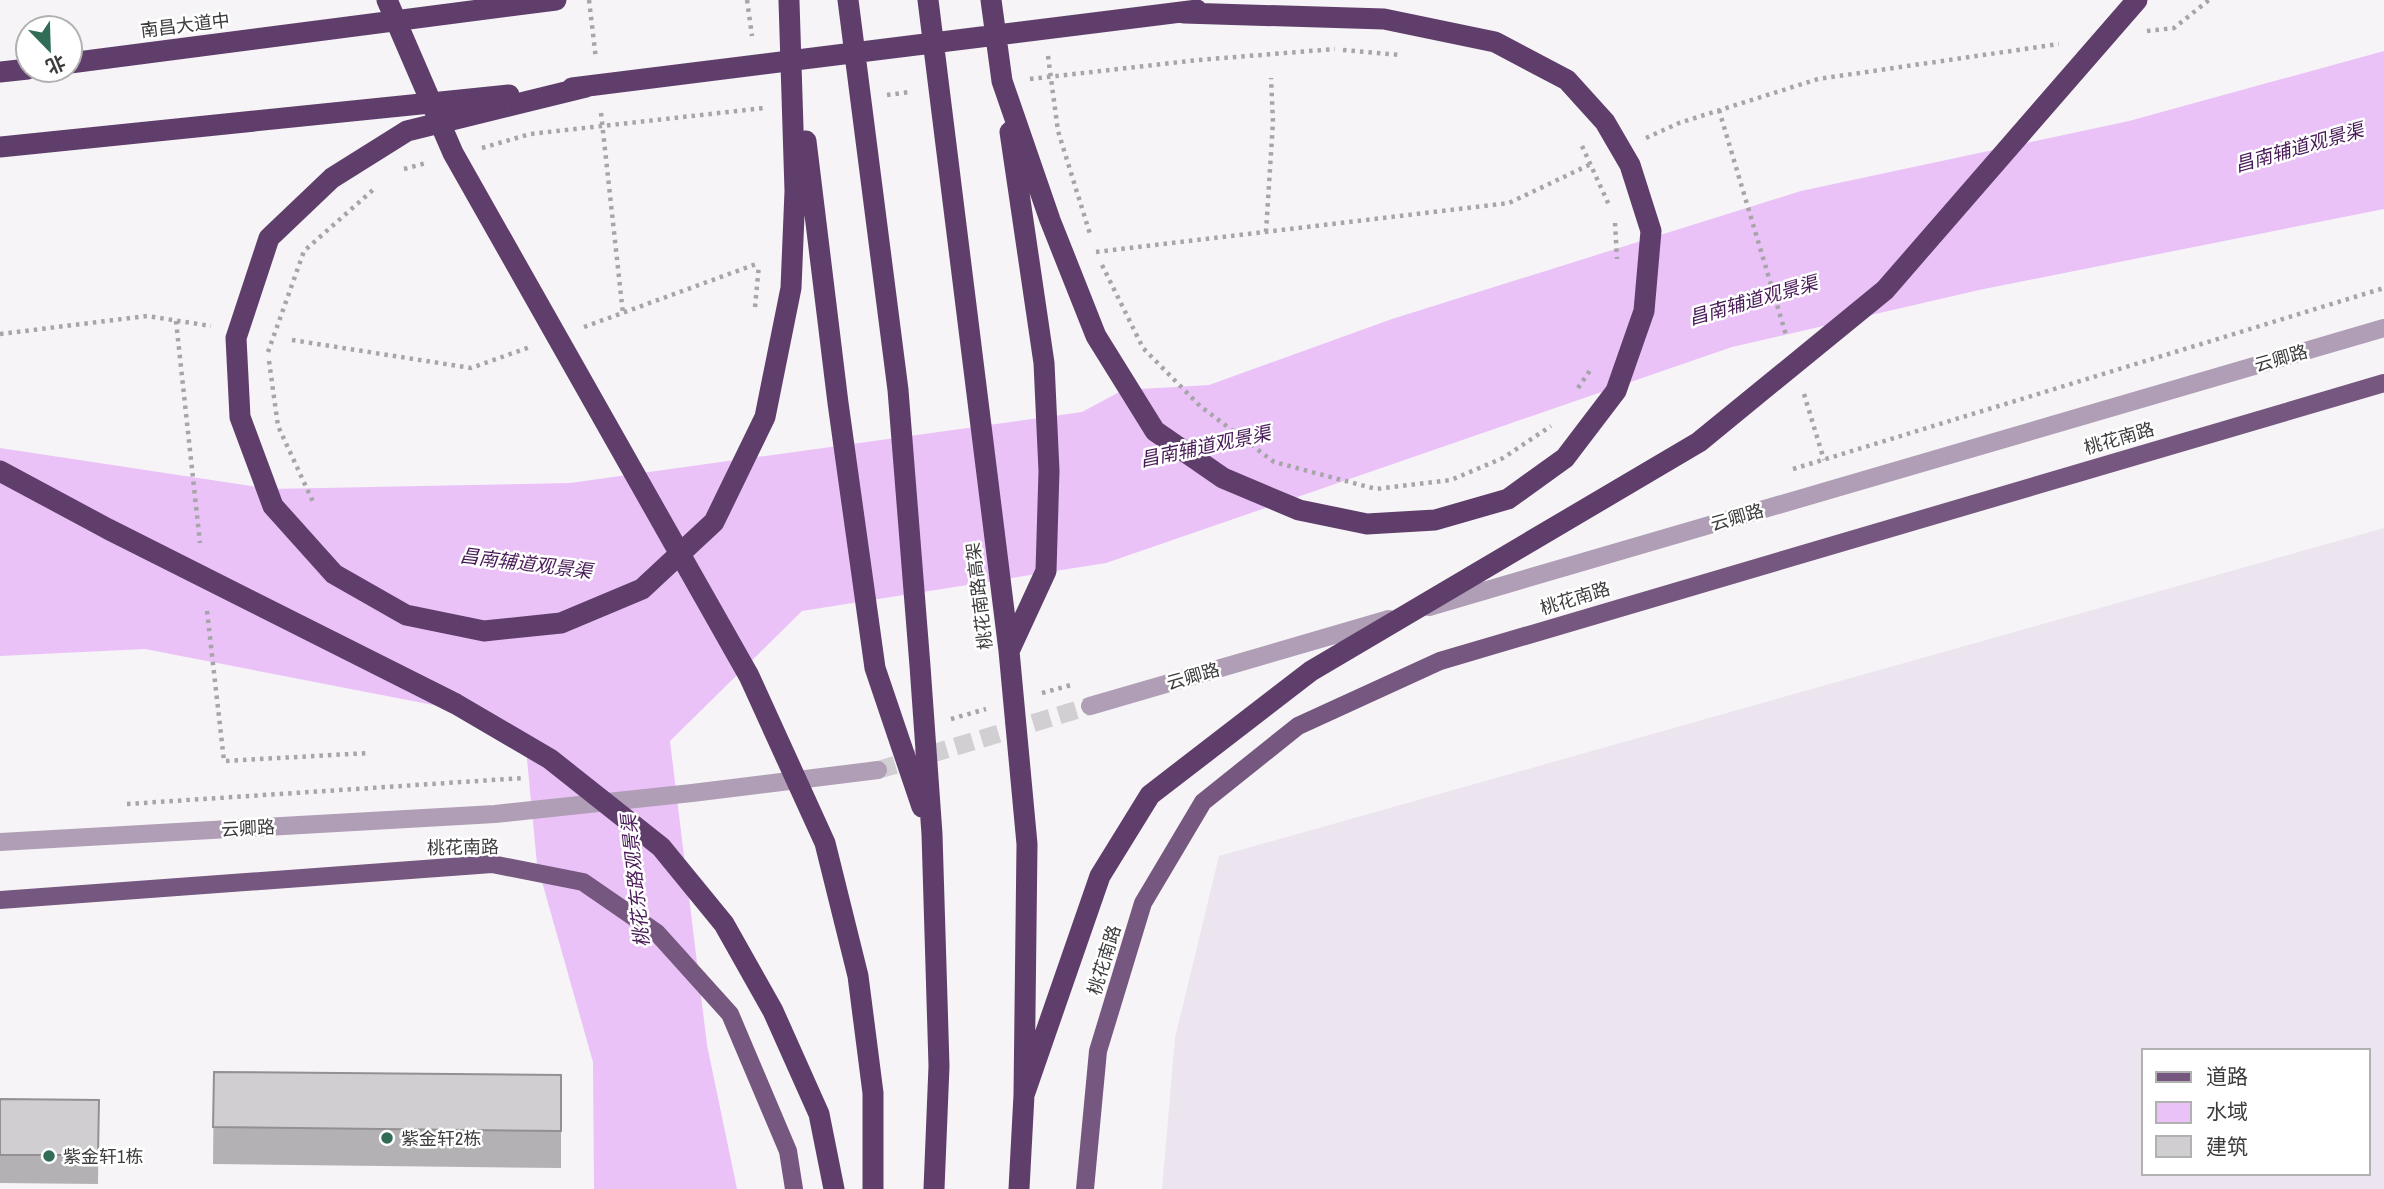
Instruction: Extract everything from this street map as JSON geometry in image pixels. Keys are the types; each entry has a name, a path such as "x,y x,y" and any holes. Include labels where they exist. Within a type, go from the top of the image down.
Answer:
{"highway":[{"path":"387,0 453,153 749,676 825,843 858,976 873,1093 873,1189"},
{"name":"南昌大道中","path":"84,61 556,0"},
{"path":"591,78 407,131 332,178 269,238 236,338 240,417 273,506 334,574 406,615 484,631 561,623 642,589 714,522 765,417 792,288 795,191 789,0"},
{"path":"789,0 838,403 875,668 932,834"},
{"path":"848,0 898,390 920,666 932,834 939,1066 934,1189"},
{"name":"桃花南路高架","path":"928,0 1009,651 1027,844 1024,1095 1019,1189"},
{"path":"991,0 1050,220 1096,336 1155,430 1223,478 1299,510 1367,524 1436,520 1508,499 1564,458 1616,391 1644,311 1651,231 1630,165 1605,122 1567,80 1494,42 1384,19 1184,13"},
{"path":"0,147 1184,13 1258,0"},
{"path":"1024,1095 1100,876 1150,795 1311,671 1699,442 1885,290 2137,0"},
{"path":"1009,651 1046,571 1049,471 1044,363 1011,80"},
{"path":"0,471 108,530 457,704 550,759 661,847 724,924 773,1011 819,1114 834,1189"}],"main road":[{"name":"桃花南路","path":"1085,1189 1098,1051 1143,903 1203,802 1298,726 1440,661 2384,383"},
{"name":"桃花南路","path":"0,900 492,864 583,882 657,933 730,1014 788,1151 794,1189"}],"street":[{"name":"云卿路","path":"1090,706 2384,328"},
{"name":"云卿路","path":"0,842 495,814 878,770"}],"path":[{"path":"589,0 591,78"},
{"path":"747,0 752,39"},
{"path":"2147,32 2174,27 2209,0"},
{"path":"1642,140 1679,123 1818,79 2064,43"},
{"path":"1011,80 1335,49 1403,55"},
{"path":"1047,52 1058,131 1096,252 1143,348 1200,406 1274,462 1376,489 1451,480 1503,458 1555,423"},
{"path":"1266,232 1273,122 1271,78"},
{"path":"882,95 923,91"},
{"path":"761,105 763,118"},
{"path":"480,148 530,134 772,107"},
{"path":"601,109 623,314"},
{"path":"1719,110 1789,346"},
{"path":"1580,140 1615,217 1617,273"},
{"path":"392,173 430,162"},
{"path":"1096,252 1508,203 1594,163"},
{"path":"312,502 278,426 268,351 304,251 382,181"},
{"path":"753,317 761,251"},
{"path":"572,332 759,265"},
{"path":"0,334 147,316 215,327"},
{"path":"176,321 201,551"},
{"path":"292,340 471,368 534,345"},
{"path":"1578,388 1593,365"},
{"path":"1801,385 1824,460"},
{"path":"206,605 224,761 369,752"},
{"path":"122,805 488,781"}],"shaded area":[{"path":"2384,528 2384,1189 1162,1189 1175,1038 1219,856"}],"water":[{"path":"2384,51 2384,209 1979,290 1732,347 1106,563 802,611 670,741 707,1045 737,1189 594,1189 593,1062 537,864 525,738 495,717 145,649 0,656 0,448 271,489 570,483 1082,412 1123,390 1209,385 1392,319 1801,191 2129,121"}],"building":[{"path":"214,1072 561,1075 561,1131 213,1127"},
{"path":"0,1099 99,1100 98,1155 0,1155"}],"tunnel":[{"path":"878,770 1090,706"}],"place":[{"name":"紫金轩2栋","path":"387,1138"},
{"name":"紫金轩1栋","path":"49,1156"}],"water label":[{"name":"昌南辅道观景渠","path":"2299,147"},
{"name":"昌南辅道观景渠","path":"1753,300"},
{"name":"昌南辅道观景渠","path":"1205,446"},
{"name":"昌南辅道观景渠","path":"526,563"},
{"name":"桃花东路观景渠","path":"635,881"}]}
